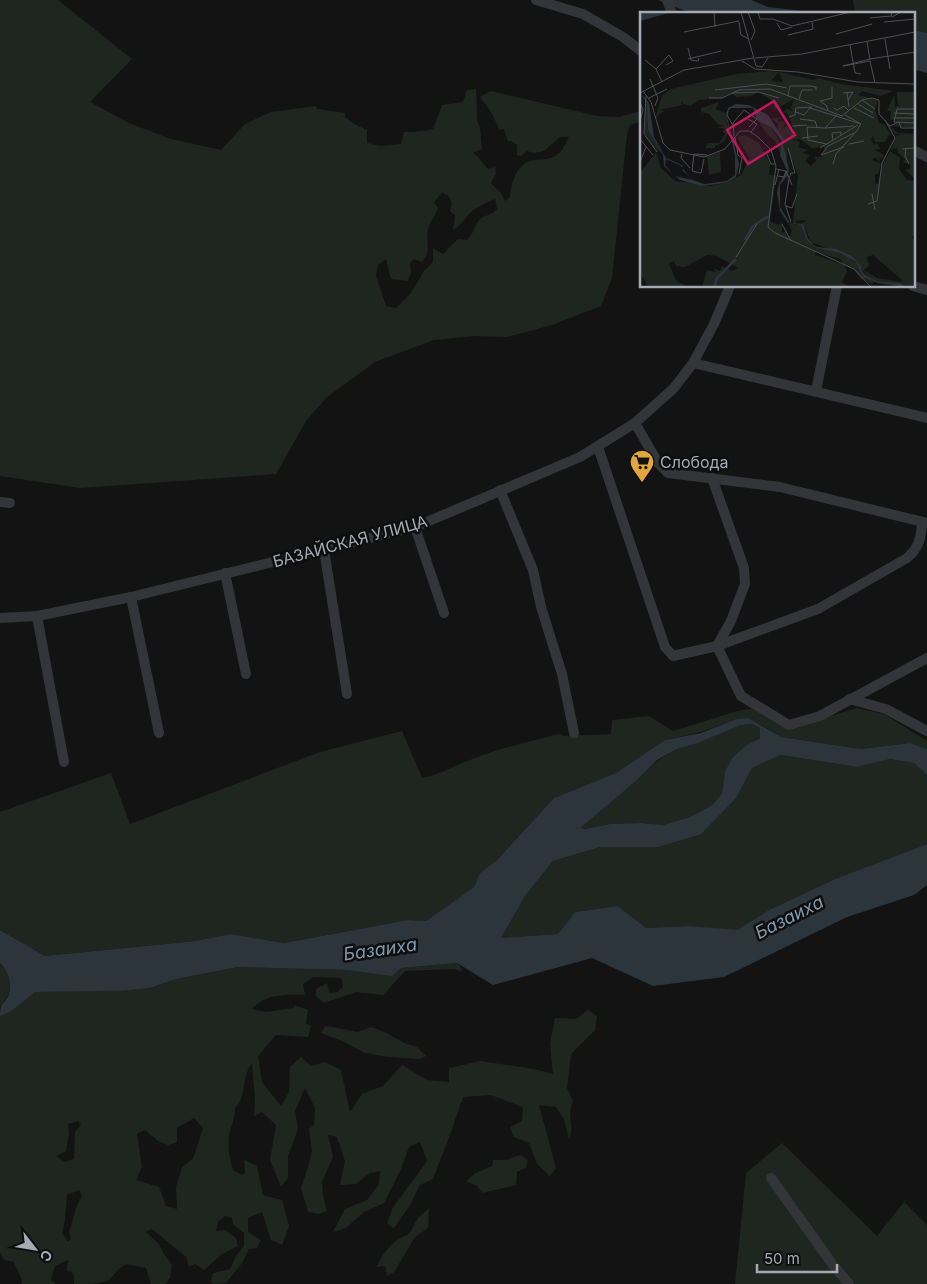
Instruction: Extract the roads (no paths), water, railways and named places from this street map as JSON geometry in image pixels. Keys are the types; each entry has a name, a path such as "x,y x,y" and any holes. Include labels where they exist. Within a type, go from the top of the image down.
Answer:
{"street":[{"path":"536,0 583,14 640,50"},
{"path":"666,0 671,12"},
{"path":"914,150 926,154"},
{"path":"914,286 927,290"},
{"name":"БАЗАЙСКАЯ УЛИЦА","path":"0,618 37,616 131,597 225,572 415,527 580,457 635,423 674,388 693,363 714,324 729,288"},
{"path":"816,391 837,288"},
{"path":"693,363 927,418"},
{"path":"598,447 665,647 674,656 717,646 818,609 908,558 916,551 924,523 901,515 780,487 668,473 658,463 635,423"},
{"path":"712,478 744,568 745,584 731,621 717,646"},
{"path":"500,490 533,570 541,607 562,674 574,733"},
{"path":"415,527 444,613"},
{"path":"324,550 347,694"},
{"path":"225,572 246,674"},
{"path":"131,597 159,733"},
{"path":"37,616 64,762"},
{"path":"717,646 741,696 790,725 820,716 927,658"},
{"path":"849,699 886,709 927,731"},
{"path":"771,1178 833,1265 850,1284"}],"water":[{"path":"658,0 751,0 768,7 812,12 688,12"},
{"path":"914,30 927,33 927,73 914,69"},
{"name":"Базаиха","path":"748,718 781,737 861,749 910,743 927,749 927,775 914,763 890,759 857,767 781,755 752,768 736,798 701,834 658,847 600,847 553,861 525,896 501,938 558,934 575,912 618,906 646,928 689,926 738,930 769,910 835,879 927,844 927,885 914,895 847,917 724,977 653,986 592,958 493,985 457,963 401,968 392,976 347,970 238,967 176,979 150,988 119,991 35,992 10,1012 0,1016 2,1005 9,994 10,981 0,963 0,930 45,956 196,941 230,934 284,943 408,920 426,921 474,887 480,873 497,860 554,798 616,773 665,740 701,733 736,719","holes":["752,724 760,728 760,738 747,745 732,758 725,772 722,794 712,805 690,817 663,825 641,823 610,824 585,829 580,828 636,781 657,760 677,749 698,743 741,725"]}],"place":[{"name":"Слобода","path":"642,483"}]}
